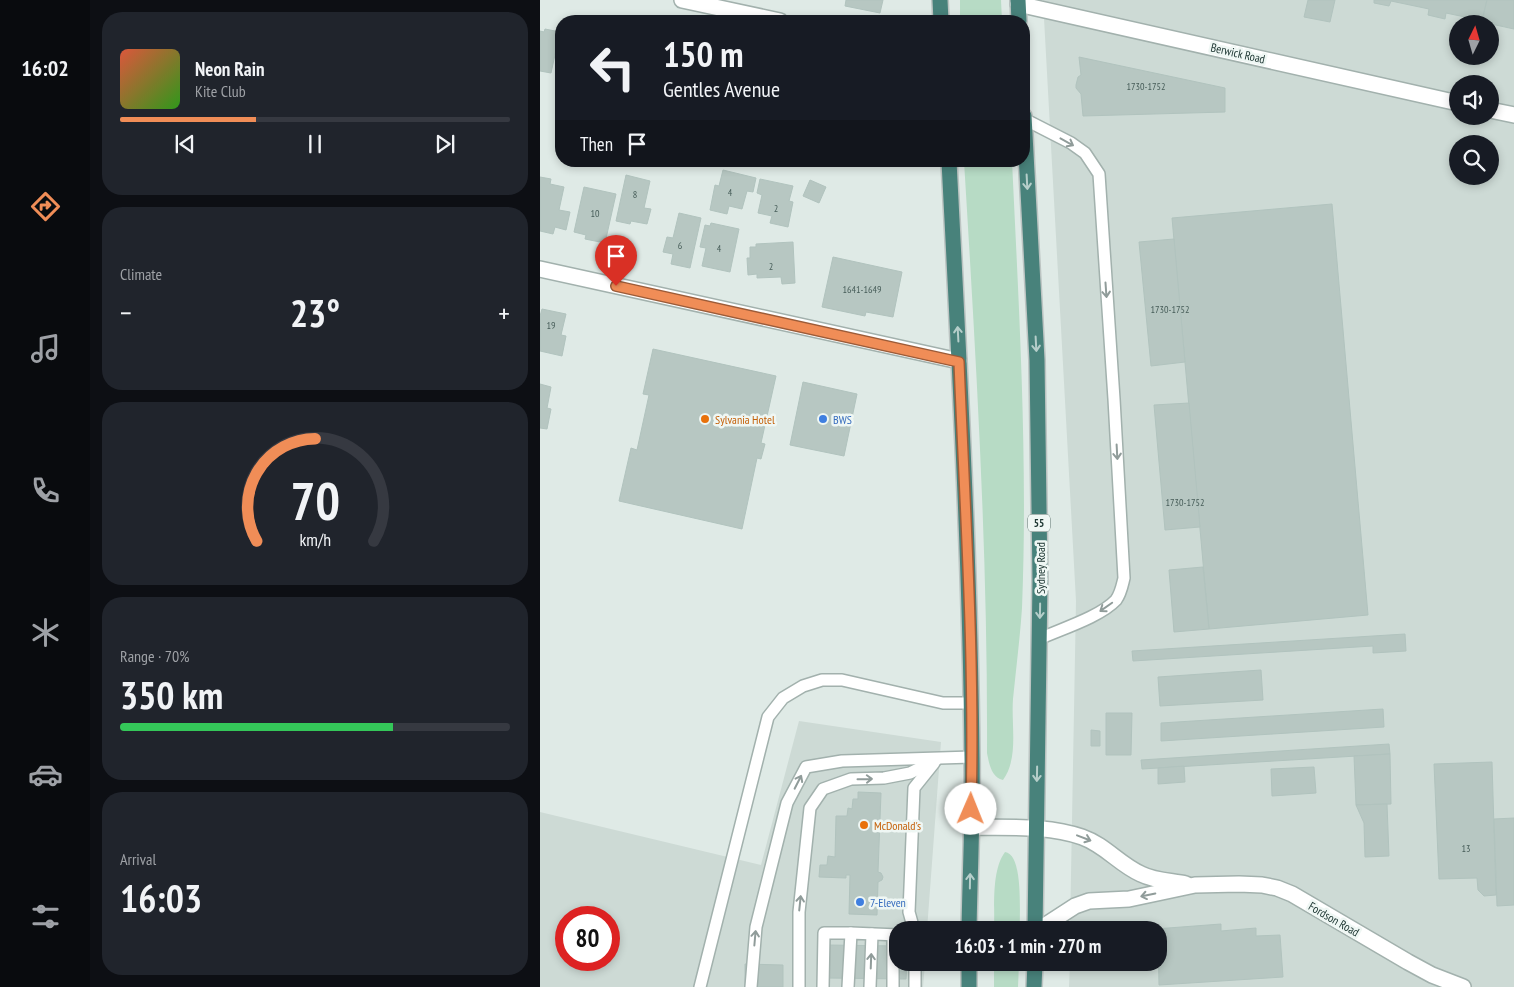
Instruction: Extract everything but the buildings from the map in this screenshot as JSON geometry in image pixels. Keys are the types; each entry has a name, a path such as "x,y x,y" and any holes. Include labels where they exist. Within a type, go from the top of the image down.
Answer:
{"highway":[{"path":"940,0 941,15"},
{"path":"1018,2 1019,15"},
{"path":"948,167 969,588 972,757 969,921"},
{"name":"Sydney Road","path":"1027,167 1037,360 1040,581 1036,828 1037,921"},
{"path":"968,987 969,971"},
{"path":"1034,987 1035,971"}],"street":[{"path":"682,0 752,15"},
{"name":"Berwick Road","path":"1018,2 1449,101"},
{"path":"1499,112 1514,115"},
{"path":"540,270 959,362"},
{"name":"Fordson Road","path":"971,827 1036,828 1061,831 1083,837 1095,843 1142,875 1195,885"},
{"name":"Fordson Road","path":"1051,921 1074,906 1089,901 1129,899 1195,885 1252,884 1277,888 1292,894 1432,975 1463,987"}],"lane":[{"path":"1030,120 1085,153 1099,174 1124,578 1117,598 1108,607 1088,618 1039,639"},
{"path":"700,987 768,717 783,698 804,686 822,680 842,680 943,703 971,703"},
{"path":"751,987 756,927 787,803 806,767 842,761 972,757"},
{"path":"912,921 909,912 914,788 937,759"},
{"path":"799,987 799,912 810,808 823,790 851,779 884,778 910,774 937,759"},
{"path":"822,987 824,933 889,935"},
{"path":"848,987 851,933"},
{"path":"870,987 872,934"},
{"path":"893,987 894,971"},
{"path":"915,987 916,971"}],"shaded area":[{"path":"1043,0 1514,0 1514,987 1069,987 1070,971 1167,971 1167,921 1070,921 1076,601"},
{"path":"799,721 941,742 928,921 889,921 889,971 924,971 923,987 540,987 540,812 761,865"}],"green space":[{"path":"960,0 1001,0 1002,15 960,15"},
{"path":"964,167 1012,167 1022,384 1024,552 1022,608 1013,699 1013,752 1008,771 1003,780 993,773 987,753 986,605 977,383"},
{"path":"1005,852 1011,855 1015,863 1018,874 1020,921 994,921 996,879"},
{"path":"994,971 1019,971 1018,987 994,987"}],"place":[{"name":"Sylvania Hotel","path":"705,419"},
{"name":"BWS","path":"823,419"},
{"name":"McDonald's","path":"864,825"},
{"name":"7-Eleven","path":"860,902"}],"route":[{"path":"616,286 959,362 969,588 971,809"}]}
